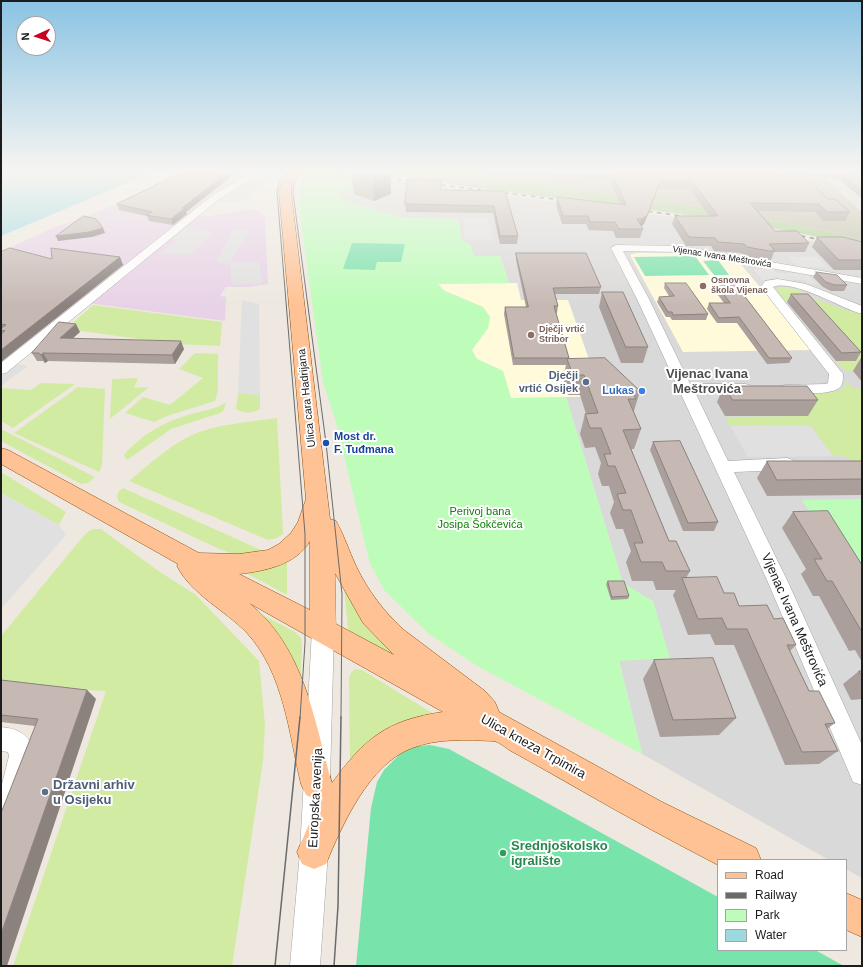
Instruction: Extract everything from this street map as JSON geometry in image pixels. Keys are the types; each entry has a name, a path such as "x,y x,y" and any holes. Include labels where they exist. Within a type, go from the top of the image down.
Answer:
{"main road":[{"name":"Ulica cara Hadrijana","path":"287,215 323,554 323,630"},
{"name":"Ulica kneza Trpimira","path":"1,455 187,558 323,630 651,813 742,859"},
{"path":"187,558 252,563 276,558 289,550 304,534 310,522 317,491"},
{"path":"317,491 338,554 365,604 394,638 473,698 499,728"},
{"path":"187,558 203,581 240,609 265,635 276,652 290,684 316,784"},
{"path":"314,852 322,830 341,797 373,756 388,744 417,731 451,725 499,728"},
{"path":"847,912 862,919"}],"street":[{"path":"1,370 195,215"},
{"name":"Vijenac Ivana Meštrovića","path":"862,281 679,249 616,248 643,299 777,580 862,773"},
{"path":"790,268 810,289"},
{"name":"Vijenac Ivana Meštrovića","path":"775,388 828,388 835,385 837,380 834,369 767,285 769,283 776,281 790,283 810,289 862,310"},
{"path":"686,388 759,388"},
{"path":"723,467 803,464"},
{"name":"Europska avenija","path":"305,966 314,852 323,630"},
{"path":"1,739 13,740 21,747 22,759 19,774 1,818"}],"shaded area":[{"path":"88,215 263,215 265,218 268,284 248,287 226,287 220,296 226,297 225,321 80,302 1,362 1,252 48,230"},
{"path":"394,215 658,215 771,231 862,253 862,878 847,870 847,859 827,859 642,754 619,660 670,658 623,584 566,397 623,396 595,376 520,300 517,283 509,283 500,256 474,256 462,241 458,219 404,218"},
{"path":"742,215 862,215 862,240 822,230"},
{"path":"462,218 488,218 493,240 465,240"},
{"path":"185,227 206,230 214,233 189,255 160,253 177,240 172,238"},
{"path":"233,229 251,230 230,261 259,262 263,283 232,285 230,264 216,263"},
{"name":"Osnovna škola Vijenac","path":"636,253 691,253 739,262 813,350 683,352 630,255"},
{"path":"788,257 817,257 827,267 797,267"},
{"path":"753,269 773,269 777,273 806,273 817,284 809,284 805,280 762,280"},
{"name":"Dječji vrtić Stribor","path":"517,283 521,300 568,300 595,376 624,396 511,398 503,371 477,359 472,350 488,328 490,317 483,307 444,290 438,284"},
{"path":"242,300 259,304 260,395 238,393"},
{"path":"17,364 28,366 1,386 1,376"},
{"path":"730,426 811,426 833,456 748,457"},
{"path":"1,493 59,525 66,535 1,609"}],"green space":[{"name":"Perivoj bana Josipa Šokčevića","path":"300,215 394,215 404,218 458,219 462,241 470,244 474,256 500,256 509,283 438,284 444,291 483,307 490,317 488,328 472,350 477,359 503,371 511,398 566,397 623,583 653,601 670,658 619,661 642,754 479,667 429,634 385,591 370,564 336,422 323,382"},
{"path":"686,215 742,215 822,230 862,240 862,247 792,232"},
{"path":"352,243 405,244 401,262 377,262 375,270 343,269"},
{"path":"695,256 709,275 645,276 634,257"},
{"path":"718,260 729,275 714,275 703,261"},
{"path":"780,287 802,290 799,294 862,315 862,371 846,371 835,361 855,361 804,302 785,302 776,289"},
{"path":"93,305 222,322 220,346 176,344 66,329"},
{"path":"195,353 218,354 218,390 215,401 167,416 154,422 125,413 143,397 170,405 203,378 179,369"},
{"path":"138,378 134,388 149,387 110,419 112,379"},
{"path":"846,381 853,388 862,389 862,464 842,456 833,456 811,426 730,426 725,417 807,416 811,394 839,391 845,387"},
{"path":"41,383 75,384 13,428 1,421 1,388 31,390"},
{"path":"78,387 105,389 102,466 99,472 14,433"},
{"path":"238,393 260,395 260,409 242,412 236,409"},
{"path":"226,402 224,410 220,413 171,429 127,460 124,455 138,441 163,425 182,417 214,408"},
{"path":"277,418 283,534 277,538 268,540 129,481 167,450 183,439 192,435 222,426"},
{"path":"1,429 95,477 88,483 81,484 1,441"},
{"path":"1,472 66,512 59,525 1,493"},
{"path":"123,488 261,550 250,554 239,554 217,548 119,502 117,497 118,492"},
{"path":"862,499 862,597 802,500"},
{"path":"93,529 101,529 160,572 196,595 259,661 265,725 263,761 232,966 13,966 106,691 1,686 1,636 86,533"},
{"path":"284,559 287,562 287,595 244,572"},
{"path":"344,587 399,660 348,629"},
{"path":"257,612 295,632 301,638 300,687"},
{"path":"355,669 362,670 434,714 350,766 349,678"},
{"name":"Srednjoškolsko igralište","path":"430,745 449,749 717,896 717,951 817,951 844,966 356,966 371,808 377,782 384,770 407,747"}],"water":[{"path":"1,215 51,215 1,236"}],"building":[{"path":"147,215 176,215 171,219"},
{"path":"496,215 512,215 518,236 500,236"},
{"path":"647,215 641,219 637,219 643,229 619,229 615,222 590,222 588,216 563,216"},
{"path":"761,215 775,231 797,231 809,243 769,244 775,251 769,251 747,247 744,244 718,242 715,238 689,237 675,216"},
{"path":"84,216 96,219 103,228 89,232 56,236"},
{"path":"817,237 843,237 862,242 862,260 839,260"},
{"path":"10,248 52,259 51,248 120,257 1,350 1,334 5,331 1,330 1,328 6,325 1,324 1,252"},
{"path":"516,253 586,253 601,287 553,288 558,306 554,306 569,358 514,358 505,307 528,307"},
{"path":"816,272 837,275 847,285 834,285 826,282"},
{"path":"714,281 733,281 792,358 769,358 739,317 719,318 709,303 730,303"},
{"path":"665,283 686,283 708,314 673,315 672,312 668,312 659,297 674,296"},
{"path":"602,292 623,292 648,347 626,347"},
{"path":"791,294 808,294 861,352 842,353"},
{"path":"59,322 76,324 60,338 181,341 172,355 43,353 41,355 39,353 32,353"},
{"path":"605,358 640,391 632,391 636,399 628,399 641,429 623,430 669,541 676,541 690,571 666,571 662,562 641,562 634,543 643,543 631,510 623,510 617,494 626,493 615,466 608,466 604,454 611,454 601,428 590,428 585,414 598,413 584,375 573,375 567,359"},
{"path":"724,386 807,386 818,400 733,400"},
{"path":"680,441 718,522 688,523 653,442"},
{"path":"767,461 861,461 862,479 777,480"},
{"path":"828,511 862,565 862,632 832,581 827,581 814,559 822,559 793,512"},
{"path":"717,577 724,593 734,593 739,606 767,605 774,619 783,618 796,645 787,645 809,691 819,691 835,723 825,724 838,751 802,752 747,629 727,629 722,618 698,619 682,578"},
{"path":"608,581 624,581 629,596 612,597"},
{"path":"713,658 736,718 673,720 654,660"},
{"name":"Državni arhiv u Osijeku","path":"1,680 87,690 1,934 1,813 38,719 1,715"}],"tram line":[{"path":"279,215 305,534 305,643 300,718"},
{"path":"296,215 326,443 342,594 341,718"},
{"path":"275,966 300,717"},
{"path":"334,966 338,906 341,717"}],"railway":[{"path":"675,215 695,218"},
{"path":"792,234 827,241"}],"place":[{"name":"Osnovna škola Vijenac","path":"703,286"},
{"name":"Dječji vrtić Stribor","path":"531,335"},
{"name":"Dječji vrtić Osijek","path":"586,382"},
{"name":"Lukas","path":"642,391"},
{"name":"Most dr. F. Tuđmana","path":"326,443"},
{"name":"Državni arhiv u Osijeku","path":"45,792"},
{"name":"Srednjoškolsko igralište","path":"503,853"}],"district":[{"name":"Vijenac Ivana Meštrovića","path":"707,382"}]}
